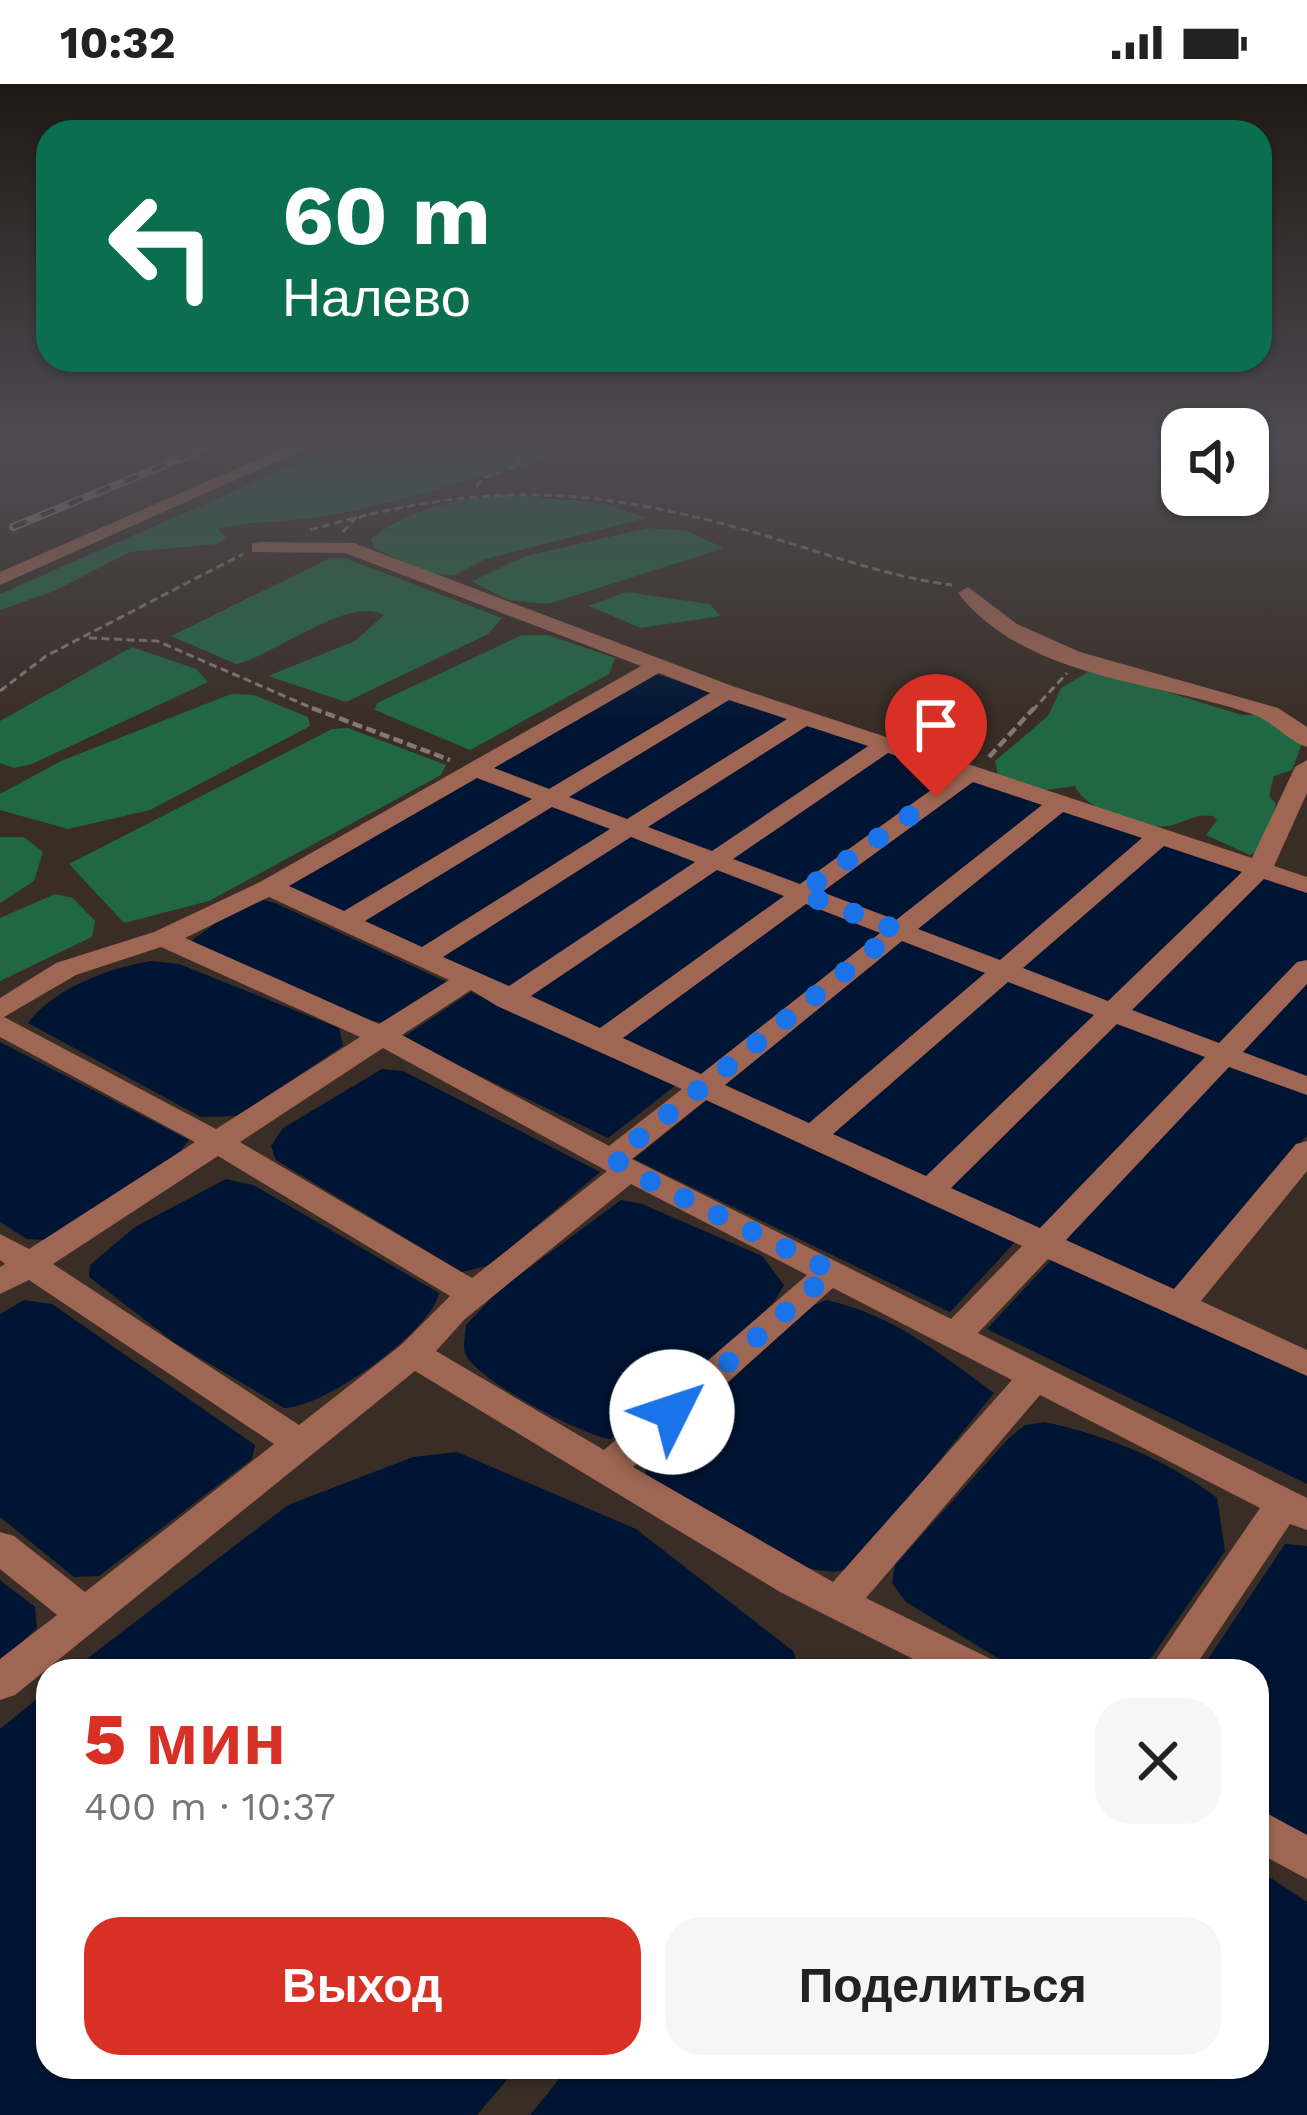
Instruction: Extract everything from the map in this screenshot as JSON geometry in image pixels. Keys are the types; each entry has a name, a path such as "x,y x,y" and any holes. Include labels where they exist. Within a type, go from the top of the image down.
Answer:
{"lane":[{"path":"0,579 94,538"},
{"path":"260,548 347,547 727,692 1307,885"},
{"path":"968,593 977,608 1014,632 1066,653 1278,714 1307,740"},
{"path":"0,1010 66,969 163,938 269,887 658,664"},
{"path":"344,923 727,692"},
{"path":"421,959 804,718"},
{"path":"507,1000 885,745"},
{"path":"929,1191 1260,869 1307,766"},
{"path":"474,769 1307,1086"},
{"path":"599,1042 801,893 979,776"},
{"path":"0,1683 412,1354 472,1294 621,1164 698,1086 1059,802"},
{"path":"811,1137 1160,836"},
{"path":"269,887 1307,1364"},
{"path":"163,938 384,1036 621,1164 1296,1509 1178,1659"},
{"path":"957,1334 1307,968"},
{"path":"300,1443 10,1264 216,1141 466,980"},
{"path":"0,1024 216,1141 472,1294"},
{"path":"1180,1304 1307,1151"},
{"path":"608,1468 832,1271"},
{"path":"412,1354 838,1603 952,1659"},
{"path":"838,1603 1037,1376"},
{"path":"0,1547 86,1615"},
{"path":"1269,1835 1307,1859"}],"path":[{"path":"340,538 347,547"},
{"path":"774,538 968,593"},
{"path":"0,691 46,656 213,566 260,548"},
{"path":"83,639 123,635 157,641 325,714 474,769"},
{"path":"979,776 984,762 1072,667 1066,653"}],"green space":[{"path":"128,538 226,538 217,544 130,552 54,591 0,610 0,594"},
{"path":"568,538 485,559 455,575 434,574 375,549 371,539"},
{"path":"605,538 702,538 724,548 548,604 507,600 472,581 526,556"},
{"path":"330,558 345,558 502,618 488,634 346,702 268,676 355,641 384,615 369,611 332,619 236,664 171,636"},
{"path":"626,592 710,604 720,616 641,628 589,606"},
{"path":"522,635 548,635 615,658 609,674 470,750 375,710 377,703"},
{"path":"132,647 196,669 208,682 32,764 14,768 0,763 0,721"},
{"path":"1093,669 1242,715 1270,715 1303,741 1292,770 1274,776 1269,796 1276,804 1261,850 1250,855 1206,835 1217,820 1213,816 1168,826 1143,825 1102,810 1075,786 1045,790 998,775 995,761 1048,716 1061,688"},
{"path":"231,694 254,695 308,717 310,726 150,810 68,829 0,810 0,794 61,761"},
{"path":"348,728 446,765 441,775 209,901 124,923 69,864 332,729"},
{"path":"0,837 24,837 43,852 34,881 0,903"},
{"path":"55,894 73,898 95,921 92,937 0,981 0,918"}],"water":[{"path":"653,673 718,694 555,791 488,766"},
{"path":"727,698 794,721 632,822 562,795"},
{"path":"802,723 873,747 714,853 640,824"},
{"path":"884,751 959,776 803,888 725,858"},
{"path":"474,775 542,801 345,919 275,888"},
{"path":"971,779 1049,806 898,923 816,892"},
{"path":"549,804 620,832 423,955 350,922"},
{"path":"1065,811 1147,839 1001,963 914,929"},
{"path":"627,834 701,863 506,993 430,957"},
{"path":"1162,844 1250,873 1109,1005 1017,969"},
{"path":"714,867 792,898 602,1035 520,997"},
{"path":"1264,878 1307,893 1307,961 1223,1049 1125,1011"},
{"path":"263,900 449,983 383,1022 371,1021 191,941 237,908"},
{"path":"802,901 884,934 698,1079 612,1039"},
{"path":"902,939 989,973 808,1127 716,1085"},
{"path":"152,961 179,964 339,1028 343,1046 237,1116 201,1117 28,1023 52,1000 84,982"},
{"path":"1005,980 1098,1016 923,1180 825,1135"},
{"path":"1307,981 1307,1080 1239,1054"},
{"path":"471,992 675,1086 608,1138 402,1038"},
{"path":"1113,1021 1211,1059 1044,1234 939,1186"},
{"path":"0,1042 189,1140 179,1153 46,1240 27,1239 0,1222"},
{"path":"1228,1064 1307,1095 1307,1135 1174,1292 1062,1240"},
{"path":"382,1069 403,1071 600,1172 490,1265 462,1272 276,1160 271,1146 283,1128"},
{"path":"707,1100 1016,1241 950,1312 634,1159"},
{"path":"226,1179 253,1185 439,1293 432,1309 397,1346 348,1382 301,1405 284,1408 175,1343 89,1277 90,1265 135,1227"},
{"path":"621,1200 642,1204 762,1256 784,1285 774,1302 658,1412 610,1439 554,1417 507,1391 473,1364 464,1343 466,1325 498,1291"},
{"path":"1053,1258 1307,1374 1307,1484 987,1329"},
{"path":"24,1300 52,1304 255,1445 252,1459 99,1576 74,1577 0,1517 0,1314"},
{"path":"826,1300 894,1325 994,1393 853,1567 832,1571 777,1557 645,1476 647,1461 805,1309"},
{"path":"1045,1422 1091,1434 1177,1472 1217,1498 1225,1551 1150,1659 999,1659 906,1602 892,1583 895,1565 1025,1425"},
{"path":"457,1452 636,1529 793,1651 796,1659 87,1659 288,1505 413,1457"},
{"path":"1285,1544 1307,1546 1307,1837 1269,1814 1269,1659 1208,1659"},
{"path":"0,1580 35,1607 37,1628 0,1662"},
{"path":"36,1700 36,2079 508,2079 477,2115 0,2115 0,1729"},
{"path":"1269,1877 1307,1902 1307,2115 530,2115 559,2079 1269,2079"}],"route":[{"path":"672,1412 832,1271 629,1171 614,1158 897,930 801,893 936,797"}]}
